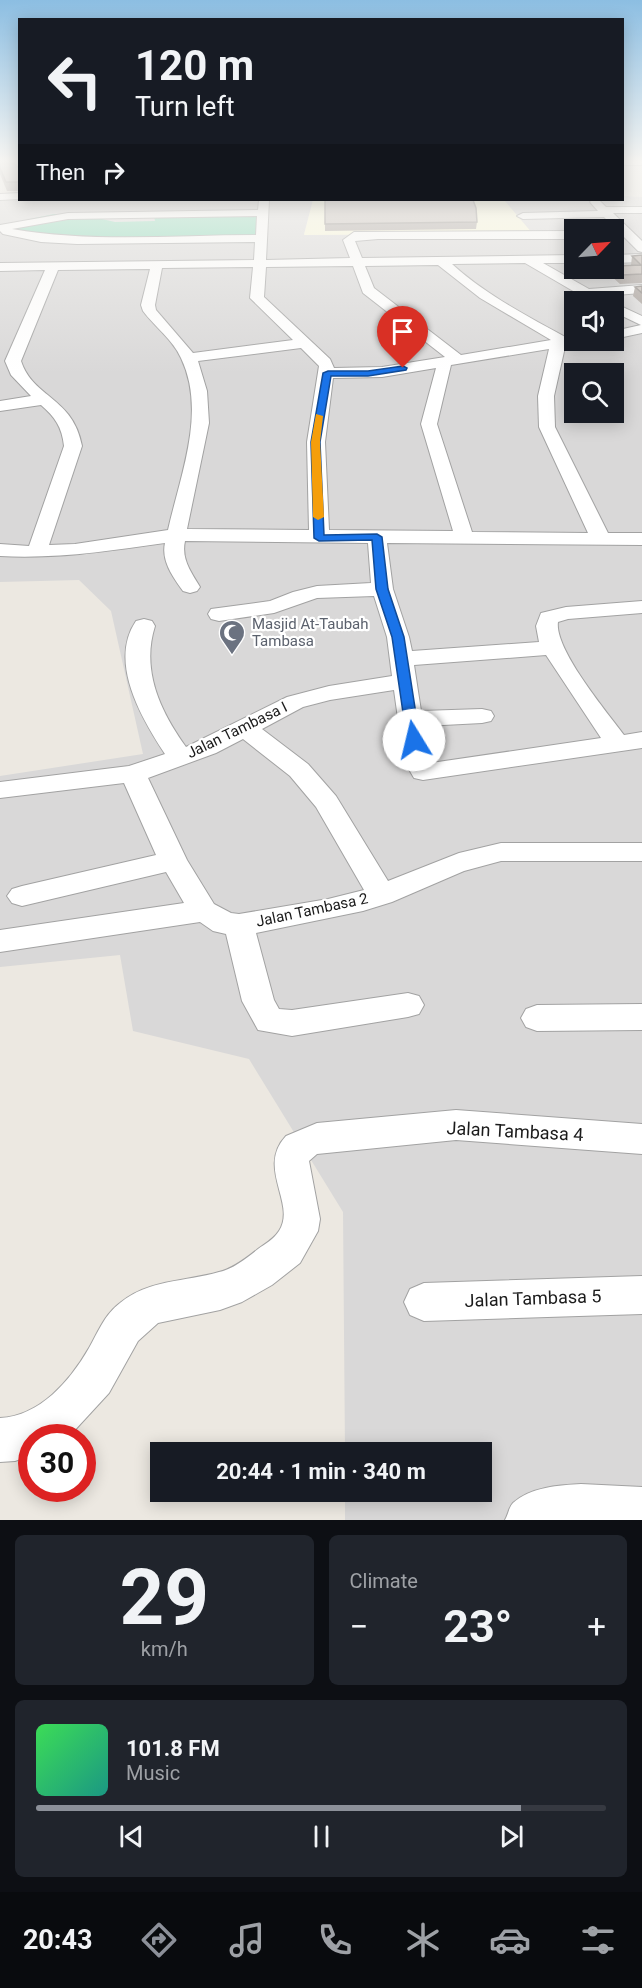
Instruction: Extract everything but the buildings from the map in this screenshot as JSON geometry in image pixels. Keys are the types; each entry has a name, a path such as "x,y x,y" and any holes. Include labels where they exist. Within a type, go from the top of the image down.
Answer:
{"street":[{"path":"6,232 13,235 77,240 261,238"},
{"path":"261,232 257,298 325,362 328,373 316,442 319,538"},
{"path":"537,232 564,254"},
{"path":"625,232 642,248"},
{"path":"452,361 368,290 349,240 360,235 564,235"},
{"path":"624,259 642,258"},
{"path":"0,267 564,259"},
{"path":"440,260 459,278 486,297 564,341"},
{"path":"527,260 581,291"},
{"path":"157,264 149,294 150,311 189,358 199,391 201,423 173,551 179,570 190,587"},
{"path":"37,552 73,446 70,426 46,399 21,378 14,367 14,361 53,266"},
{"path":"614,291 642,289"},
{"path":"624,312 642,321"},
{"path":"624,333 642,329"},
{"path":"189,358 305,343"},
{"path":"328,373 368,373 564,344"},
{"path":"564,351 548,385 545,413 548,427 601,539"},
{"path":"452,361 429,424 465,539"},
{"path":"0,406 46,399"},
{"path":"0,550 37,552 75,550 177,535 642,539"},
{"path":"377,537 382,589 398,637 417,761 423,772 618,746 642,740"},
{"path":"219,614 274,607 300,596 317,592 382,589"},
{"path":"618,746 554,648 547,632 549,618 566,613 639,607"},
{"path":"144,626 136,647 141,679 168,740 181,758"},
{"name":"Jalan Tambasa I","path":"0,790 133,774 181,758 229,738 308,698 403,670 554,648"},
{"path":"410,719 482,716"},
{"path":"245,728 299,770 327,802 382,895"},
{"path":"0,941 204,911 173,861 133,774"},
{"name":"Jalan Tambasa 2","path":"204,911 224,923 240,925 345,906 382,895 464,859 501,852 642,852"},
{"path":"22,896 173,861"},
{"path":"240,925 258,1001 269,1021 292,1023 408,1005"},
{"path":"537,1018 642,1017"},
{"name":"Jalan Tambasa 4","path":"0,1440 11,1441 37,1432 59,1417 101,1367 121,1328 140,1311 161,1300 220,1292 238,1285 291,1246 301,1229 301,1205 293,1166 294,1153 302,1144 317,1138 456,1125 642,1138"},
{"name":"Jalan Tambasa 5","path":"424,1302 642,1295"},
{"path":"528,1520 539,1510 558,1506 642,1510"}],"shaded area":[{"path":"0,232 532,234 530,232 564,232 564,279 624,279 624,232 642,232 642,1520 345,1520 345,1502 492,1502 492,1442 345,1442 343,1212 249,1059 133,1031 120,955 0,967 0,776 143,754 111,611 79,580 0,582"},
{"path":"305,232 531,232 533,234 304,235"}],"green space":[{"path":"3,232 256,232 256,240 14,236"}],"slow traffic":[{"path":"318,517 316,442 319,416"}],"place":[{"name":"Masjid At-Taubah Tambasa","path":"232,656"}],"route":[{"path":"403,368 368,373 328,373 317,425 316,442 319,538 377,537 382,589 398,637 414,740"}]}
